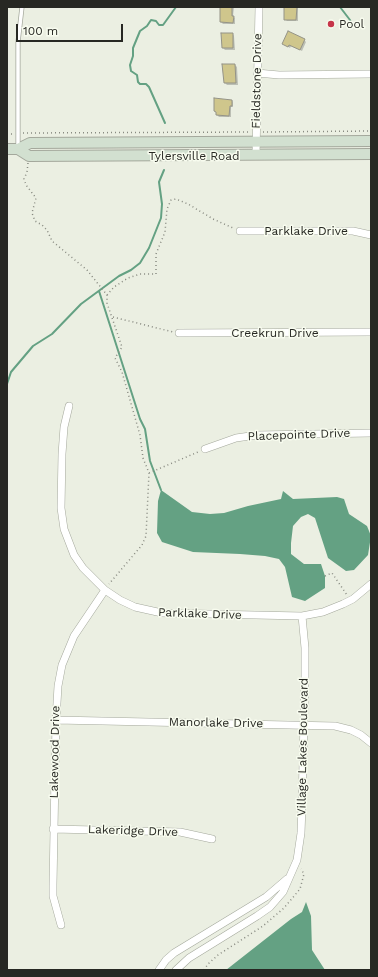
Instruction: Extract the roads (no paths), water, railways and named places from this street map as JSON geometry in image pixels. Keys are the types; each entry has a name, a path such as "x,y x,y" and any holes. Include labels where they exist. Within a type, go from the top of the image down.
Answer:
{"main road":[{"name":"Tylersville Road","path":"18,150 30,143 162,143 256,136 371,140"},
{"name":"Tylersville Road","path":"7,150 18,150 29,156 371,154"}],"street":[{"name":"Fieldstone Drive","path":"256,155 259,7"},
{"path":"257,74 371,74"},
{"name":"Parklake Drive","path":"240,231 353,231 371,235"},
{"name":"Creekrun Drive","path":"179,333 371,332"},
{"name":"Parklake Drive","path":"69,406 64,427 62,454 61,508 63,524 74,555 90,577 120,600 135,607 162,613 302,616 323,612 350,600 371,584"},
{"name":"Placepointe Drive","path":"206,449 236,438 257,434 371,433"},
{"name":"Lakewood Drive","path":"61,925 53,885 58,686 62,665 67,650 74,636 105,590"},
{"name":"Village Lakes Boulevard","path":"176,970 189,958 258,916 270,907 282,892 297,860 301,833 304,726 304,648 302,616"},
{"name":"Manorlake Drive","path":"56,720 340,727 361,735 371,743"},
{"name":"Lakeridge Drive","path":"54,829 180,832 212,839"},
{"name":"Village Lakes Boulevard","path":"159,970 166,960 174,953 266,897 290,876"}],"lane":[{"path":"18,150 18,42 22,7"}],"waterway":[{"path":"165,123 149,87 146,84 140,84 138,82 137,75 131,71 130,65 133,56 133,48 140,31 147,26 151,20 156,21 159,25 163,25 176,7"},
{"path":"340,7 350,20 351,24"},
{"path":"7,384 11,372 33,346 52,334 81,304 119,276 131,270 140,263 149,248 161,218 162,204 159,182 164,170"},
{"path":"99,291 140,419 145,429 150,461 161,490"}],"place":[{"name":"Pool","path":"331,24"}]}
